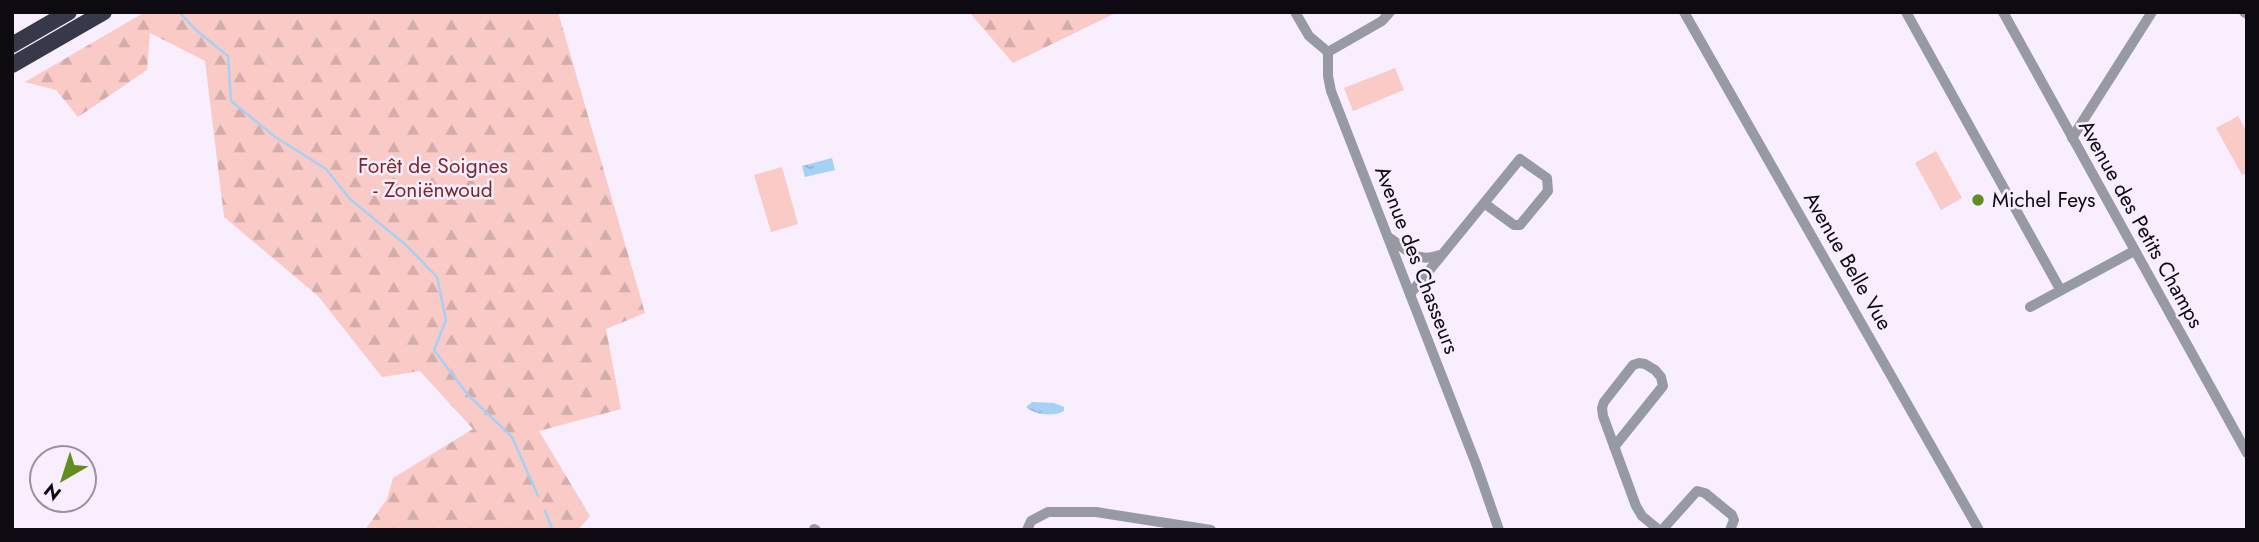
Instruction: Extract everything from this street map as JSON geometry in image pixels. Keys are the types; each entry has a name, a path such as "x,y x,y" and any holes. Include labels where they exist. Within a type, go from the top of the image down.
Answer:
{"highway":[{"path":"12,45 69,12"},
{"path":"12,65 104,12"}],"street":[{"path":"1295,12 1309,36 1328,52 1382,21 1390,12"},
{"name":"Avenue Belle Vue","path":"1685,12 1979,530"},
{"path":"1906,12 2060,289"},
{"name":"Avenue des Petits Champs","path":"2003,12 2247,453"},
{"path":"2072,138 2152,12"},
{"name":"Avenue des Chasseurs","path":"1328,52 1331,91 1499,530"},
{"path":"1410,294 1440,255 1520,159 1547,178 1548,191 1520,225 1514,225 1484,203"},
{"path":"1388,237 1418,258 1429,260 1440,255"},
{"path":"2030,307 2134,251"},
{"path":"1614,447 1663,386 1661,377 1645,364 1633,365 1608,395 1602,408 1614,447 1636,506 1642,516 1660,530 1697,491 1705,493 1732,515 1733,526 1730,530"},
{"path":"1027,530 1031,522 1048,512 1096,512 1211,530"}],"green space":[{"name":"Forêt de Soignes - Zoniënwoud","path":"145,12 558,12 645,313 606,329 621,409 539,431 590,516 578,530 365,530 387,499 393,478 473,429 420,371 382,377 318,296 224,217 205,61 150,33 147,70 78,117 56,90 25,82"},
{"path":"969,12 1118,12 1013,63"},
{"path":"1395,68 1404,90 1353,111 1344,88"},
{"path":"2238,116 2247,132 2247,173 2242,175 2216,128"},
{"path":"1936,151 1962,198 1941,210 1915,163"},
{"path":"782,167 798,224 771,232 754,175"}],"water":[{"path":"832,158 835,170 805,177 802,166"},
{"path":"1032,402 1054,403 1064,407 1064,411 1055,414 1039,413 1026,407"}],"waterway":[{"path":"179,12 197,31 228,56 231,101 274,136 326,169 350,199 406,245 437,277 446,320 434,350 468,395 512,437 538,496"},
{"path":"545,511 551,530"}],"place":[{"name":"Michel Feys","path":"1978,200"}]}
